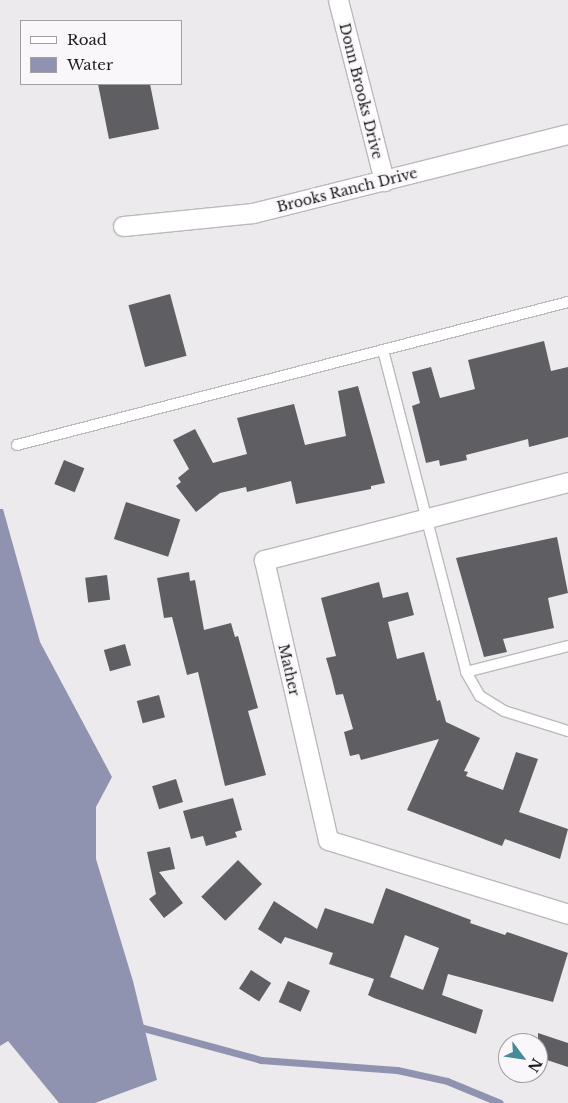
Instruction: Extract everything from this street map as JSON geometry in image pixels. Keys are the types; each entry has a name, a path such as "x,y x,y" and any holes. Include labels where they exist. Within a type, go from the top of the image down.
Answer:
{"street":[{"name":"Donn Brooks Drive","path":"338,0 384,181"},
{"name":"Brooks Ranch Drive","path":"123,226 253,213 568,134"},
{"name":"Mather","path":"568,482 264,560 328,840 568,914"}],"lane":[{"path":"17,445 568,302"},
{"path":"383,350 466,672 480,696 504,711 568,731"},
{"path":"466,672 568,646"}],"water":[{"path":"0,509 3,509 40,642 112,777 96,807 96,859 133,981 157,1080 95,1103 59,1103 8,1041 0,1046"}],"building":[{"path":"98,85 150,85 159,129 109,139"},
{"path":"170,294 187,356 145,367 128,305"},
{"path":"544,341 551,371 568,367 568,437 529,447 528,439 466,455 467,460 440,466 439,460 426,463 412,406 420,403 412,372 431,367 440,398 475,389 468,360"},
{"path":"358,386 385,483 371,486 371,489 296,504 291,481 247,492 246,487 220,493 196,512 176,486 181,482 178,478 189,469 173,440 195,429 213,463 247,454 237,418 294,404 305,445 346,436 338,391"},
{"path":"64,460 84,468 75,492 54,484"},
{"path":"126,502 180,520 168,557 114,539"},
{"path":"557,537 568,593 548,598 554,628 503,639 507,652 484,657 456,558"},
{"path":"189,572 190,581 195,580 204,630 231,623 235,637 238,636 258,708 248,711 266,775 225,786 198,672 187,675 172,617 164,618 157,578"},
{"path":"107,575 110,600 88,602 85,578"},
{"path":"379,582 383,598 408,592 414,615 388,622 397,659 424,652 437,701 440,700 446,722 480,738 464,771 468,772 466,776 503,790 516,752 538,759 519,812 568,829 560,859 505,839 502,846 407,810 439,739 361,760 359,754 350,756 344,732 353,729 343,694 336,695 326,658 336,656 321,598"},
{"path":"125,644 131,665 110,671 104,650"},
{"path":"159,695 165,717 143,723 137,701"},
{"path":"176,779 183,802 159,809 152,786"},
{"path":"233,798 242,830 235,832 237,837 206,846 203,836 191,839 183,811"},
{"path":"170,847 175,869 159,872 183,903 164,918 149,899 156,894 147,852"},
{"path":"238,860 262,884 225,921 201,897"},
{"path":"386,888 471,920 470,923 505,935 507,932 568,953 553,1002 448,974 442,995 483,1010 476,1034 374,998 368,995 374,979 329,964 333,953 285,937 281,944 258,929 274,901 317,929 325,908 373,924","holes":["405,935 439,948 423,990 390,977"]},
{"path":"251,970 271,983 259,1002 239,988"},
{"path":"288,981 310,991 301,1012 279,1002"},
{"path":"548,1036 568,1043 568,1067 548,1060"}],"waterway":[{"path":"136,1026 261,1060 397,1070 447,1081 500,1103"}]}
